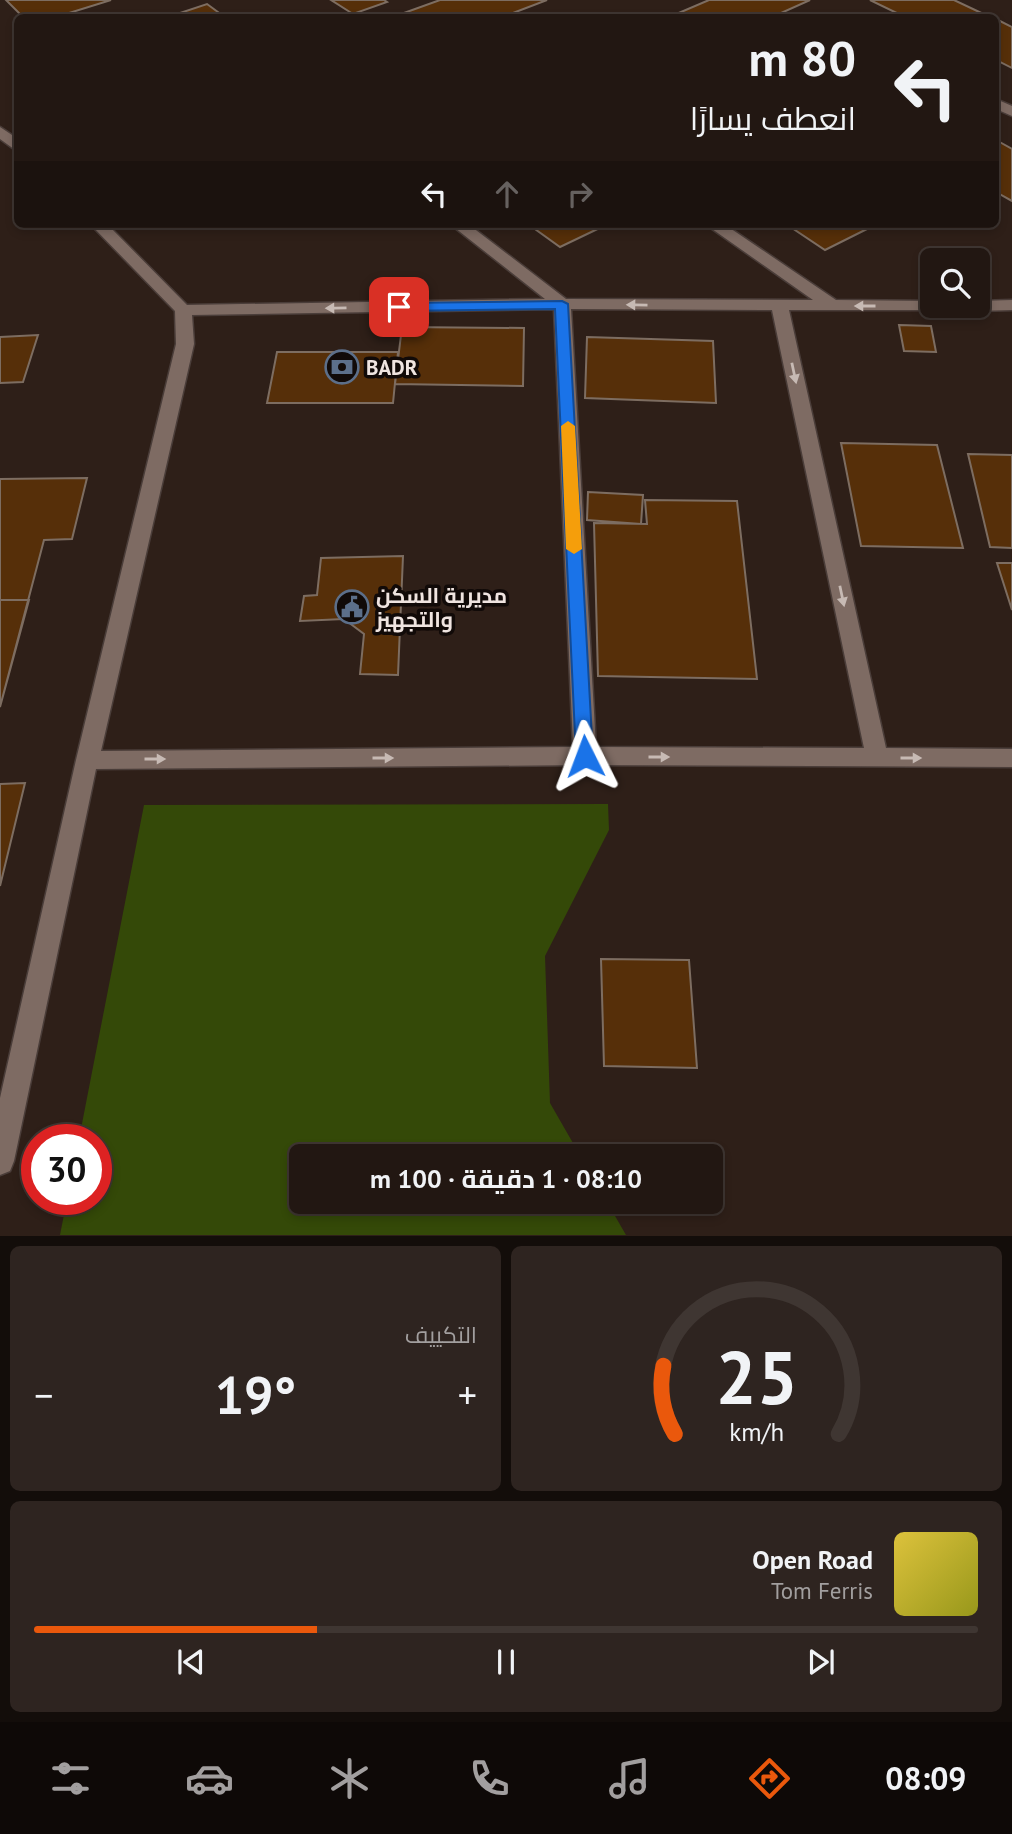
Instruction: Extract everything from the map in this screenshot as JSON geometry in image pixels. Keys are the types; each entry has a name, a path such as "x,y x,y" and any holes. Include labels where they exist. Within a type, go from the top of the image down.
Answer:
{"street":[{"path":"0,131 14,144"},
{"path":"0,1161 87,760 185,344 183,310 102,228"},
{"path":"462,228 562,304 585,756"},
{"path":"719,228 833,306"},
{"path":"183,310 562,304 920,306"},
{"path":"990,306 1012,305"},
{"path":"780,307 877,758"},
{"path":"87,760 585,756 1012,758"}],"green space":[{"path":"608,804 609,830 545,956 550,1103 574,1144 289,1144 289,1214 614,1214 626,1235 60,1235 64,1215 112,1215 112,1124 82,1124 144,805"}],"building":[{"path":"6,0 111,0 66,14 20,14"},
{"path":"331,0 384,0 387,2 353,14"},
{"path":"440,0 547,0 510,14 401,14"},
{"path":"709,0 810,0 779,14 676,14"},
{"path":"870,0 954,0 984,14 899,14"},
{"path":"207,4 221,14 177,14"},
{"path":"999,20 1012,27 1012,68 999,62"},
{"path":"999,142 1012,149 1012,201 999,194"},
{"path":"534,228 600,228 560,247"},
{"path":"792,228 869,228 825,250"},
{"path":"899,325 931,326 936,352 904,351"},
{"path":"402,327 524,328 523,386 395,384"},
{"path":"38,335 23,382 0,383 0,337"},
{"path":"587,337 713,341 716,403 585,398"},
{"path":"277,352 398,352 393,403 267,403"},
{"path":"841,443 937,445 963,548 861,546"},
{"path":"968,454 1012,455 1012,548 990,547"},
{"path":"87,478 72,539 44,540 0,707 0,479"},
{"path":"588,492 643,495 641,524 587,520"},
{"path":"645,500 737,501 757,679 598,676 594,523 647,524"},
{"name":"مديرية السكن والتجهيز","path":"403,556 398,675 360,674 364,634 344,619 300,621 304,596 317,595 321,558"},
{"path":"997,563 1012,563 1012,610"},
{"path":"0,600 29,600 0,707"},
{"path":"25,783 0,886 0,784"},
{"path":"601,959 689,960 697,1068 604,1066"}],"slow traffic":[{"path":"568,426 574,549"}],"place":[{"name":"BADR","path":"342,367"},
{"name":"مديرية السكن والتجهيز","path":"352,607"}],"route":[{"path":"399,307 562,304 585,756"}]}
